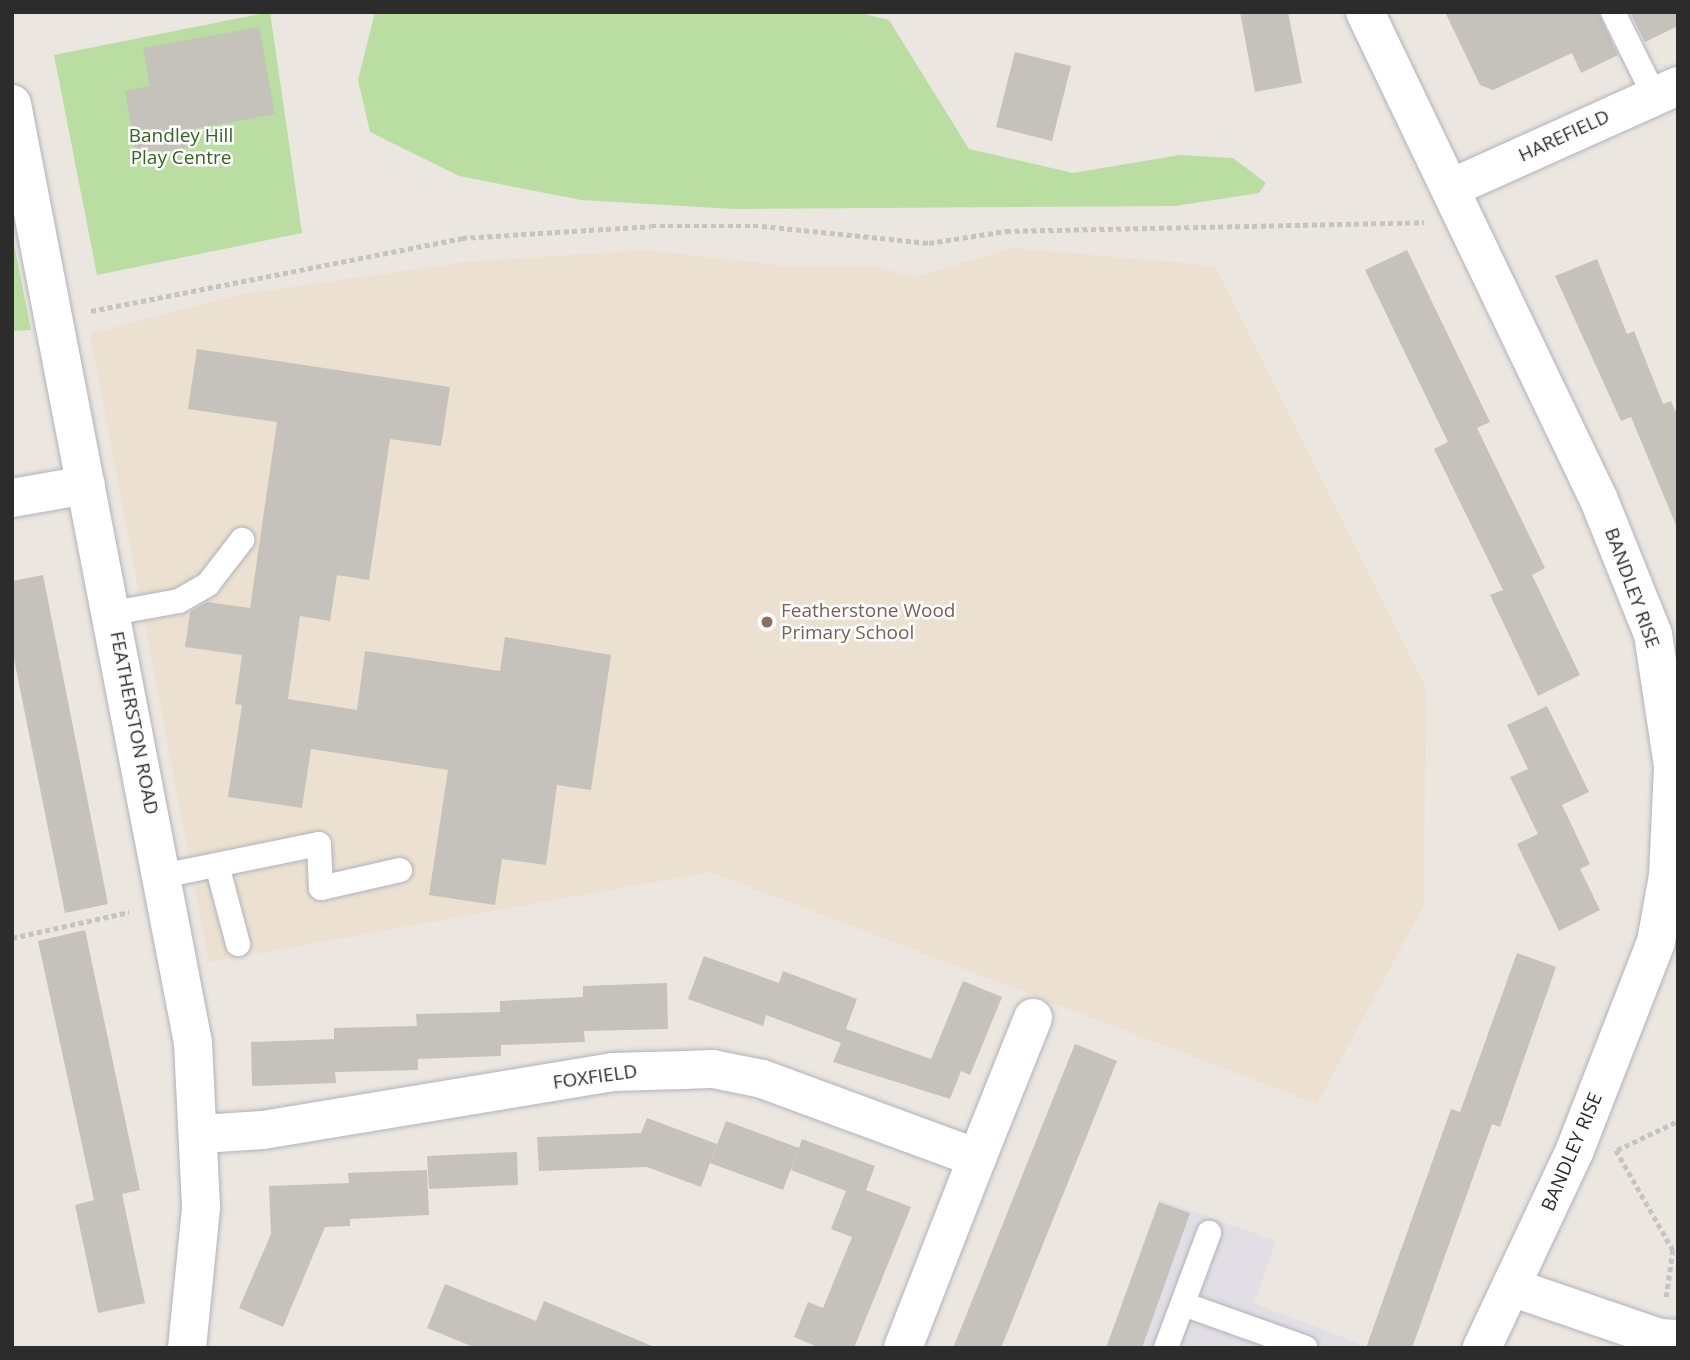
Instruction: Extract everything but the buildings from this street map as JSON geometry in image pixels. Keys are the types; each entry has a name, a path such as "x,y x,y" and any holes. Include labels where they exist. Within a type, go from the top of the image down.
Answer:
{"street":[{"name":"BANDLEY RISE","path":"1365,12 1599,500 1666,630 1673,766 1668,876 1656,942 1591,1106 1514,1288 1482,1348"},
{"name":"HAREFIELD","path":"1456,200 1666,90"},
{"name":"FEATHERSTON ROAD","path":"12,104 113,613 193,1043 201,1134 200,1254 187,1348"},
{"path":"12,498 86,485"},
{"path":"902,1348 1033,1018"},
{"name":"FOXFIELD","path":"201,1134 264,1130 613,1072 713,1069 821,1098 977,1158"},
{"path":"1514,1288 1669,1339"}],"lane":[{"path":"1613,12 1666,90"},
{"path":"113,613 179,601 208,584 242,540"},
{"path":"164,890 217,865 319,844 321,888 401,870"},
{"path":"217,865 238,944"},
{"path":"1166,1348 1186,1305 1209,1233"},
{"path":"1186,1305 1306,1348"}],"path":[{"path":"55,320 222,281 462,238 651,226 762,226 929,243 1006,231 1422,222 1456,200"},
{"path":"12,938 164,890"},
{"path":"1591,1106 1673,1250 1669,1339"},
{"path":"1616,1150 1678,1121"}],"shaded area":[{"name":"Featherstone Wood Primary School","path":"1013,248 1215,266 1426,688 1424,905 1317,1104 710,872 209,962 90,334 236,295 466,262 644,250 795,267 869,265 915,277"},
{"path":"1159,1199 1276,1241 1254,1303 1370,1348 1106,1348"}],"green space":[{"name":"Bandley Hill Play Centre","path":"270,12 302,233 97,275 54,55"},
{"path":"375,12 857,12 889,20 969,149 1073,173 1180,155 1233,158 1266,183 1259,193 1175,206 734,209 581,200 459,176 370,132 358,80"},
{"path":"12,234 31,330 12,331"}],"place":[{"name":"Featherstone Wood Primary School","path":"767,622"}]}
